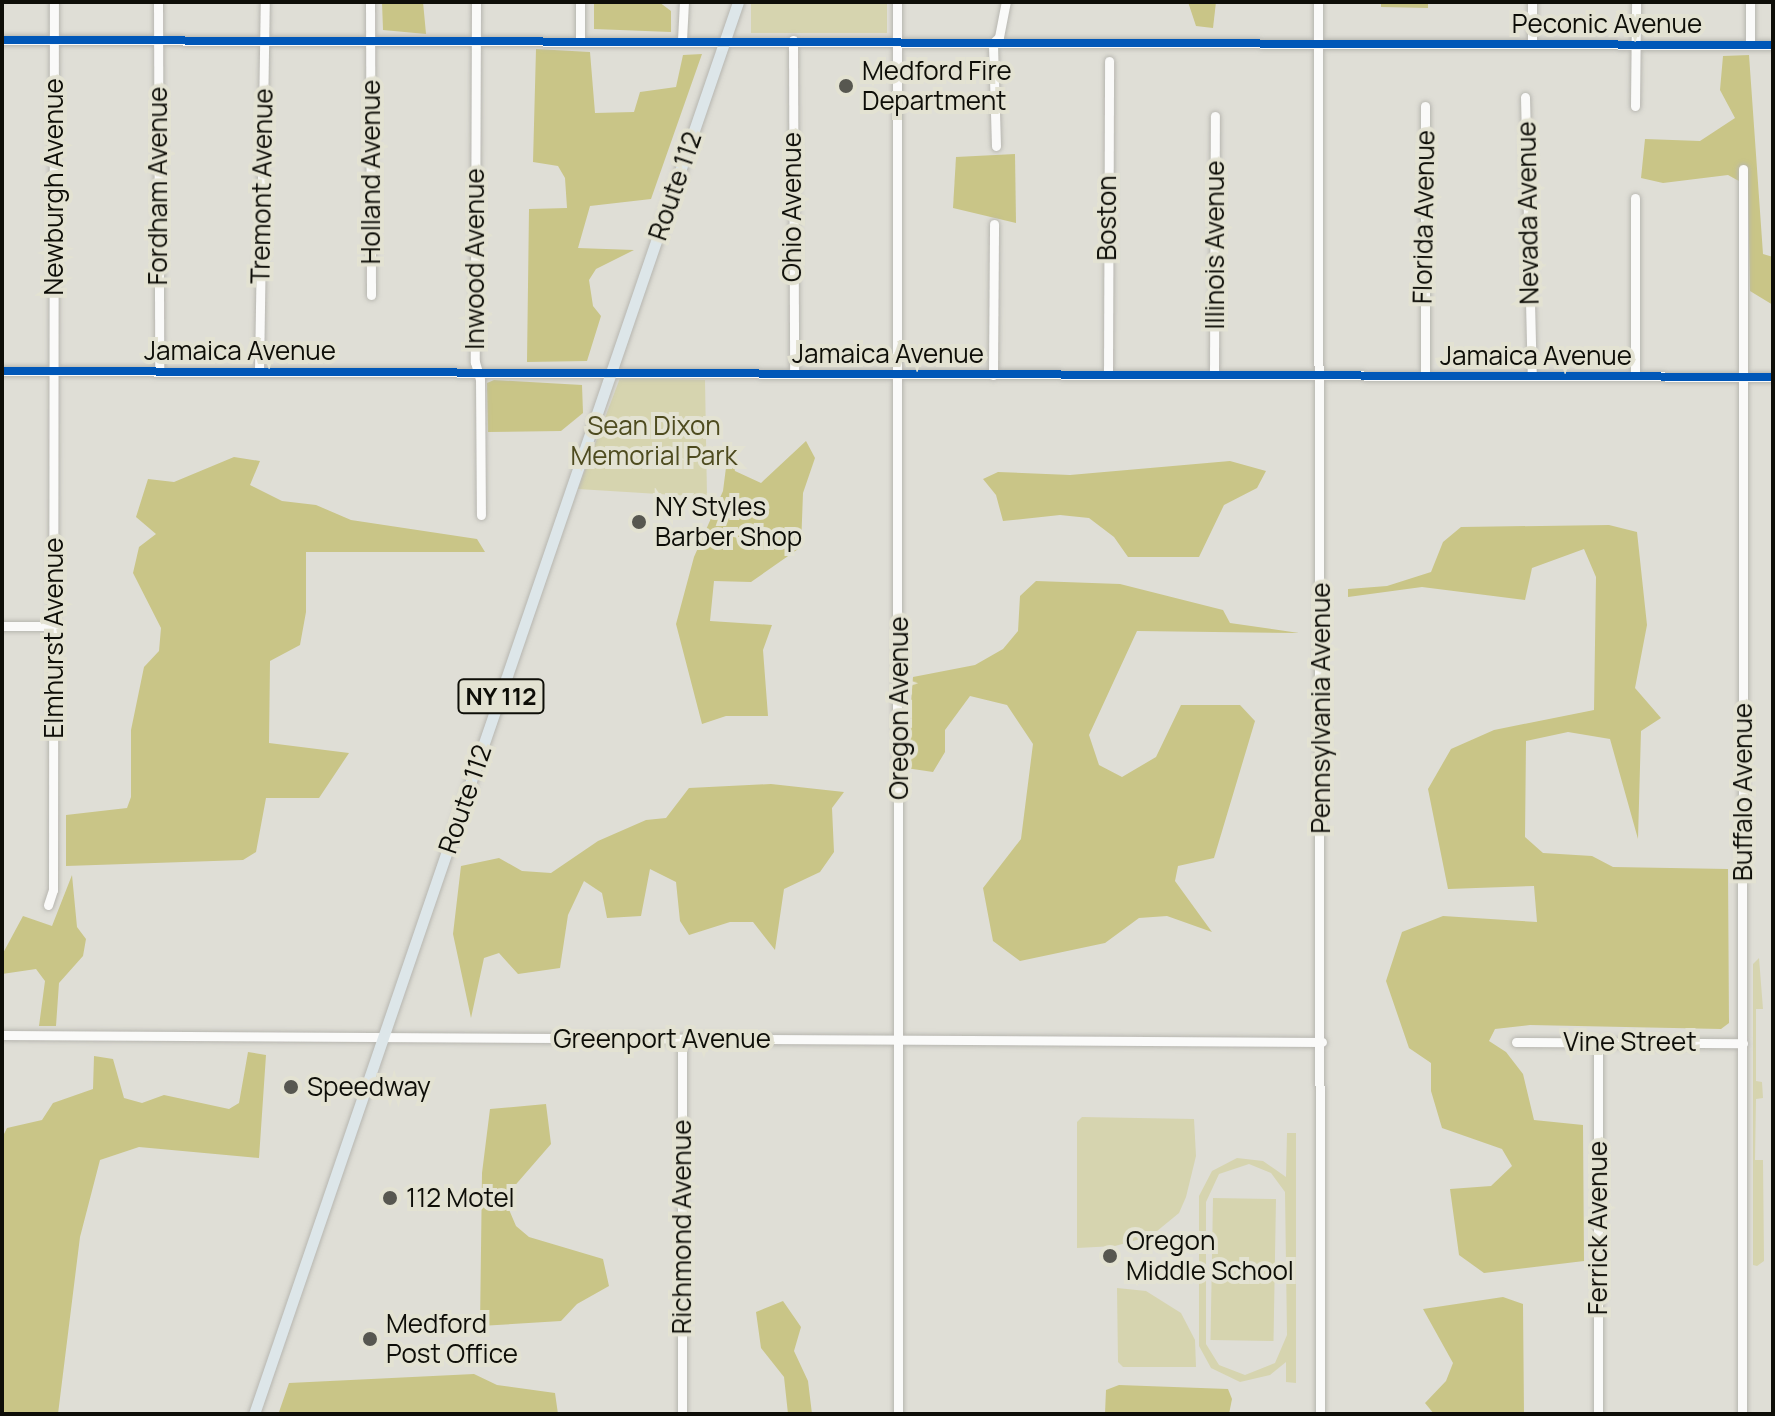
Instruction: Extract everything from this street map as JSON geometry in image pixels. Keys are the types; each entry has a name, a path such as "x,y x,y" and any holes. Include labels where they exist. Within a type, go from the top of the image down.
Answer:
{"main road":[{"name":"Route 112","path":"254,1414 738,2"}],"street":[{"name":"Newburgh Avenue","path":"54,2 55,371"},
{"name":"Fordham Avenue","path":"158,2 159,371"},
{"name":"Tremont Avenue","path":"259,371 265,2"},
{"name":"Holland Avenue","path":"370,2 371,295"},
{"name":"Inwood Avenue","path":"476,2 481,515"},
{"path":"580,2 580,40"},
{"path":"682,40 684,2"},
{"name":"Oregon Avenue","path":"897,2 900,374 898,1414"},
{"path":"996,146 993,43 999,37 1006,2"},
{"name":"Pennsylvania Avenue","path":"1318,2 1322,1042 1320,1414"},
{"path":"1532,2 1532,44"},
{"path":"1635,106 1636,2"},
{"path":"1750,2 1750,45"},
{"name":"Peconic Avenue","path":"2,40 725,39 993,43 1773,45"},
{"name":"Ohio Avenue","path":"793,40 794,374"},
{"name":"Boston","path":"1108,375 1109,61"},
{"name":"Nevada Avenue","path":"1525,97 1532,376"},
{"name":"Florida Avenue","path":"1425,106 1425,376"},
{"name":"Illinois Avenue","path":"1214,375 1215,116"},
{"name":"Buffalo Avenue","path":"1742,1414 1743,169"},
{"path":"1635,198 1635,376"},
{"path":"993,375 994,224"},
{"name":"Jamaica Avenue","path":"2,371 1773,377"},
{"name":"Elmhurst Avenue","path":"48,905 53,890 55,371"},
{"path":"2,626 55,626"},
{"name":"Greenport Avenue","path":"2,1035 1322,1042"},
{"name":"Richmond Avenue","path":"682,1040 682,1414"},
{"name":"Vine Street","path":"1516,1042 1743,1043"},
{"name":"Ferrick Avenue","path":"1598,1043 1598,1414"}],"green space":[{"path":"751,2 887,2 887,33 751,33"},
{"name":"Sean Dixon Memorial Park","path":"620,378 705,380 707,497 578,489"},
{"path":"1759,958 1763,1009 1756,1009 1756,1081 1762,1082 1763,1098 1756,1099 1755,1160 1763,1160 1764,1261 1757,1266 1753,1265 1753,964"},
{"path":"1082,1117 1194,1119 1196,1156 1186,1197 1179,1213 1151,1236 1115,1246 1077,1248 1077,1122"},
{"path":"1287,1133 1296,1133 1296,1383 1286,1382 1286,1362 1270,1375 1240,1382 1211,1368 1199,1346 1199,1196 1212,1171 1237,1158 1263,1161 1286,1177","holes":["1249,1164 1271,1173 1285,1192 1287,1335 1275,1363 1245,1375 1219,1365 1206,1344 1206,1202 1219,1174"]},
{"path":"1213,1198 1276,1199 1274,1341 1211,1340"},
{"path":"1117,1288 1146,1291 1181,1313 1195,1340 1196,1367 1123,1367 1118,1362"}],"shaded area":[{"path":"382,2 423,2 426,34 383,30"},
{"path":"594,2 659,2 671,11 671,32 594,29"},
{"path":"1188,2 1216,2 1213,28 1196,26"},
{"path":"1381,2 1428,2 1428,8 1381,7"},
{"path":"536,49 590,52 595,113 634,112 640,92 676,87 683,55 702,54 651,199 590,206 578,248 634,250 596,269 589,280 593,306 601,316 587,361 527,362 529,209 567,208 565,178 558,166 533,162"},
{"path":"1749,55 1763,254 1773,257 1773,305 1750,291 1748,186 1728,175 1663,183 1641,178 1645,139 1700,141 1735,118 1720,90 1723,56"},
{"path":"1015,154 1016,223 953,208 956,157"},
{"path":"494,380 582,385 583,413 561,431 488,432 487,383"},
{"path":"806,441 815,458 803,493 801,547 751,582 714,581 710,621 772,625 763,650 768,716 726,716 702,724 676,624 694,557 723,491 729,444 735,471 761,483"},
{"path":"234,457 260,461 250,485 282,501 316,505 351,520 477,539 485,552 306,552 306,612 300,645 270,661 269,743 349,753 319,798 266,798 256,852 243,860 66,866 66,815 127,808 131,797 131,730 144,667 159,651 161,628 133,573 139,547 156,534 136,517 148,479 174,482"},
{"path":"1230,461 1266,471 1257,488 1224,505 1199,557 1128,557 1114,537 1089,518 1060,515 1003,521 996,495 983,479 998,472 1070,475"},
{"path":"1609,525 1637,532 1647,625 1635,688 1661,718 1641,731 1638,839 1610,739 1568,732 1526,741 1525,837 1543,853 1592,856 1613,867 1728,869 1729,1023 1721,1029 1530,1025 1495,1029 1489,1041 1506,1052 1523,1074 1534,1120 1583,1125 1584,1261 1484,1273 1459,1255 1450,1189 1491,1186 1512,1166 1502,1149 1442,1128 1431,1091 1431,1063 1409,1048 1386,981 1402,932 1443,916 1537,922 1534,886 1448,889 1428,789 1451,749 1494,730 1594,710 1596,577 1584,549 1532,568 1525,600 1422,587 1348,597 1348,589 1387,586 1431,572 1443,542 1461,527"},
{"path":"1036,581 1120,584 1223,610 1230,623 1299,633 1137,631 1089,735 1099,765 1122,777 1156,757 1181,705 1240,705 1255,721 1214,858 1178,866 1175,881 1212,932 1167,916 1139,918 1105,943 1020,961 993,941 983,888 1021,839 1033,744 1007,705 970,696 945,730 945,752 933,772 906,768 913,677 975,665 1003,649 1018,631 1020,596"},
{"path":"771,784 844,792 832,808 834,852 820,872 784,889 775,950 753,922 730,922 689,935 680,921 676,882 650,869 641,916 607,918 602,893 584,881 568,915 560,968 518,974 499,953 484,958 471,1018 453,934 461,866 499,858 522,871 551,873 598,841 646,820 666,818 689,788"},
{"path":"72,875 77,927 86,939 83,956 59,983 56,1026 39,1026 45,981 36,969 2,974 2,955 23,916 52,926"},
{"path":"248,1052 266,1055 259,1158 139,1147 100,1160 80,1237 58,1414 2,1414 2,1138 7,1128 42,1120 53,1103 93,1089 94,1056 113,1059 124,1098 142,1103 164,1095 229,1109 239,1103"},
{"path":"546,1104 551,1144 504,1198 516,1226 529,1237 603,1259 609,1286 577,1304 561,1321 480,1326 482,1173 490,1109"},
{"path":"1503,1297 1523,1304 1524,1414 1434,1414 1425,1403 1446,1381 1453,1363 1423,1309"},
{"path":"783,1301 801,1327 794,1351 808,1381 812,1414 788,1414 784,1377 761,1348 756,1312"},
{"path":"474,1374 497,1385 555,1393 558,1414 279,1412 289,1383"},
{"path":"1119,1385 1228,1389 1232,1399 1229,1414 1105,1414 1106,1390"}],"cycle path":[{"path":"2,40 1773,45"},
{"path":"2,371 1773,377"}],"place":[{"name":"Medford Fire Department","path":"846,86"},
{"name":"NY Styles Barber Shop","path":"639,522"},
{"name":"Speedway","path":"291,1087"},
{"name":"112 Motel","path":"390,1198"},
{"name":"Oregon Middle School","path":"1110,1256"},
{"name":"Medford Post Office","path":"370,1339"}]}
